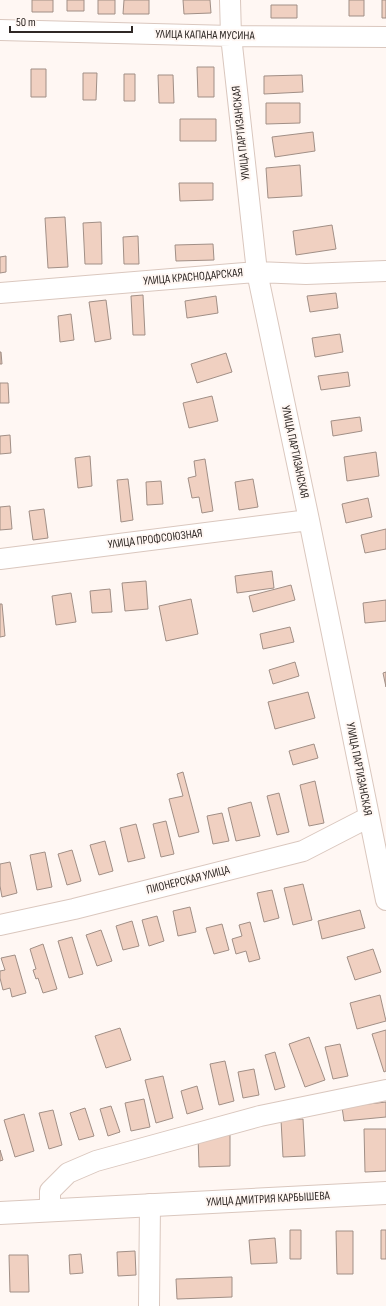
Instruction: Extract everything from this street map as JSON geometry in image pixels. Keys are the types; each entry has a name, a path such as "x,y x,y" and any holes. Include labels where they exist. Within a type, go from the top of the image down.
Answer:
{"street":[{"name":"УЛИЦА ПАРТИЗАНСКАЯ","path":"230,0 231,36 257,272 386,900"},
{"name":"УЛИЦА КАПАНА МУСИНА","path":"0,30 231,36 386,37"},
{"name":"УЛИЦА КРАСНОДАРСКАЯ","path":"0,293 257,272 306,274 386,271"},
{"name":"УЛИЦА ПРОФСОЮЗНАЯ","path":"0,559 309,520"},
{"name":"ПИОНЕРСКАЯ УЛИЦА","path":"0,925 74,909 303,851 369,817"},
{"path":"50,1210 50,1191 68,1173 96,1161 260,1116 386,1090"},
{"name":"УЛИЦА ДМИТРИЯ КАРБЫШЕВА","path":"0,1213 150,1204 386,1193"},
{"path":"149,1306 150,1204"}],"building":[{"path":"32,0 53,0 53,12 32,12"},
{"path":"67,0 84,0 84,11 67,11"},
{"path":"98,0 115,0 115,14 98,14"},
{"path":"124,0 149,0 149,14 123,14"},
{"path":"183,0 210,0 211,13 184,14"},
{"path":"349,0 364,0 364,16 349,16"},
{"path":"382,0 386,0 386,18 382,18"},
{"path":"271,5 297,5 297,18 271,18"},
{"path":"197,67 214,67 214,97 198,97"},
{"path":"31,69 46,69 46,97 31,97"},
{"path":"83,73 97,73 96,100 83,100"},
{"path":"124,74 135,74 135,101 124,101"},
{"path":"158,75 173,75 174,103 159,103"},
{"path":"302,75 303,92 264,94 264,76"},
{"path":"266,103 300,103 300,123 266,124"},
{"path":"180,119 216,119 216,141 180,141"},
{"path":"313,132 315,151 275,157 272,137"},
{"path":"300,165 302,196 268,198 266,168"},
{"path":"179,183 213,183 213,200 180,201"},
{"path":"65,217 68,267 48,268 45,218"},
{"path":"101,222 102,264 85,264 83,223"},
{"path":"332,225 336,249 296,255 293,231"},
{"path":"138,236 139,264 124,264 123,237"},
{"path":"213,244 214,260 176,261 175,245"},
{"path":"6,256 6,272 0,273 0,257"},
{"path":"336,293 338,308 310,312 307,296"},
{"path":"143,295 145,335 133,335 131,296"},
{"path":"216,296 218,313 187,318 185,301"},
{"path":"106,300 111,339 95,342 89,302"},
{"path":"71,314 74,340 60,342 58,316"},
{"path":"340,334 343,352 315,357 312,338"},
{"path":"1,352 2,364 0,364"},
{"path":"226,353 232,372 197,383 191,364"},
{"path":"348,372 350,386 321,390 318,376"},
{"path":"0,383 8,383 9,403 0,403"},
{"path":"212,396 218,421 189,428 183,403"},
{"path":"360,417 362,431 333,436 331,421"},
{"path":"10,435 11,453 0,454 0,436"},
{"path":"376,452 379,476 347,481 344,457"},
{"path":"90,456 92,486 78,488 75,458"},
{"path":"205,459 213,511 202,513 199,497 192,498 188,478 196,476 194,461"},
{"path":"128,479 133,520 121,522 117,480"},
{"path":"253,479 258,507 239,510 235,482"},
{"path":"161,481 163,504 147,505 146,482"},
{"path":"368,498 372,517 346,523 342,504"},
{"path":"10,506 12,529 0,530 0,507"},
{"path":"44,509 48,538 33,540 29,511"},
{"path":"386,529 386,549 365,553 361,535"},
{"path":"272,571 274,588 237,593 235,576"},
{"path":"146,581 148,609 125,611 122,583"},
{"path":"291,585 295,600 253,612 249,596"},
{"path":"110,589 112,612 92,613 90,591"},
{"path":"71,593 76,622 56,625 52,596"},
{"path":"191,599 198,634 166,641 159,606"},
{"path":"386,600 386,621 365,623 363,603"},
{"path":"0,604 2,604 5,636 0,637"},
{"path":"290,627 294,642 263,649 260,634"},
{"path":"295,662 299,676 273,684 269,670"},
{"path":"386,672 386,687 383,673"},
{"path":"308,692 315,718 275,729 268,702"},
{"path":"314,744 318,758 293,765 289,751"},
{"path":"183,772 199,832 179,837 169,799 183,796 177,774"},
{"path":"315,781 324,823 309,826 300,785"},
{"path":"279,793 289,832 277,835 267,796"},
{"path":"251,802 260,836 236,841 228,808"},
{"path":"222,813 229,841 213,844 207,816"},
{"path":"166,821 174,854 161,857 153,824"},
{"path":"136,824 145,858 128,862 120,828"},
{"path":"105,841 113,871 99,875 90,845"},
{"path":"72,850 81,881 67,885 58,854"},
{"path":"45,852 52,887 37,890 30,855"},
{"path":"10,862 17,893 2,897 0,886 0,864"},
{"path":"303,884 312,920 293,925 284,888"},
{"path":"272,890 279,918 264,922 257,893"},
{"path":"190,907 196,932 178,936 173,911"},
{"path":"360,910 365,928 322,939 318,921"},
{"path":"157,916 164,941 149,946 142,920"},
{"path":"132,921 139,946 123,950 116,926"},
{"path":"250,922 260,959 249,962 246,951 236,954 232,939 242,936 239,925"},
{"path":"222,924 229,950 214,954 206,928"},
{"path":"101,930 112,961 97,966 86,935"},
{"path":"72,937 83,974 69,978 58,941"},
{"path":"43,944 57,989 43,993 38,978 36,979 33,970 36,969 30,949"},
{"path":"373,949 381,972 355,980 347,957"},
{"path":"15,955 26,993 12,997 10,988 3,990 0,971 5,970 1,958"},
{"path":"380,995 386,1021 357,1029 350,1003"},
{"path":"120,1028 131,1060 106,1068 95,1036"},
{"path":"386,1030 386,1071 384,1072 372,1034"},
{"path":"309,1037 325,1080 305,1087 289,1044"},
{"path":"340,1044 348,1076 333,1079 325,1047"},
{"path":"275,1052 285,1087 275,1090 265,1055"},
{"path":"225,1061 234,1101 219,1105 210,1064"},
{"path":"254,1069 259,1095 243,1098 238,1072"},
{"path":"163,1076 173,1118 156,1123 145,1080"},
{"path":"197,1086 203,1109 187,1114 181,1091"},
{"path":"144,1099 150,1127 131,1131 125,1103"},
{"path":"386,1102 386,1117 344,1121 342,1107"},
{"path":"111,1106 120,1132 108,1136 100,1109"},
{"path":"85,1108 94,1136 79,1140 70,1113"},
{"path":"53,1110 62,1145 49,1149 39,1113"},
{"path":"24,1114 34,1151 15,1157 4,1120"},
{"path":"303,1119 305,1156 283,1157 281,1120"},
{"path":"364,1129 386,1129 386,1171 365,1172"},
{"path":"230,1135 230,1166 199,1167 198,1136"},
{"path":"0,1150 3,1160 0,1161"},
{"path":"290,1230 301,1230 301,1259 290,1259"},
{"path":"381,1230 386,1230 386,1259 381,1259"},
{"path":"336,1231 353,1231 353,1274 337,1274"},
{"path":"275,1238 277,1263 251,1264 249,1240"},
{"path":"135,1251 136,1275 118,1276 117,1252"},
{"path":"81,1254 83,1273 70,1274 69,1255"},
{"path":"9,1255 28,1255 29,1292 10,1292"},
{"path":"232,1277 232,1297 177,1299 176,1279"}]}
